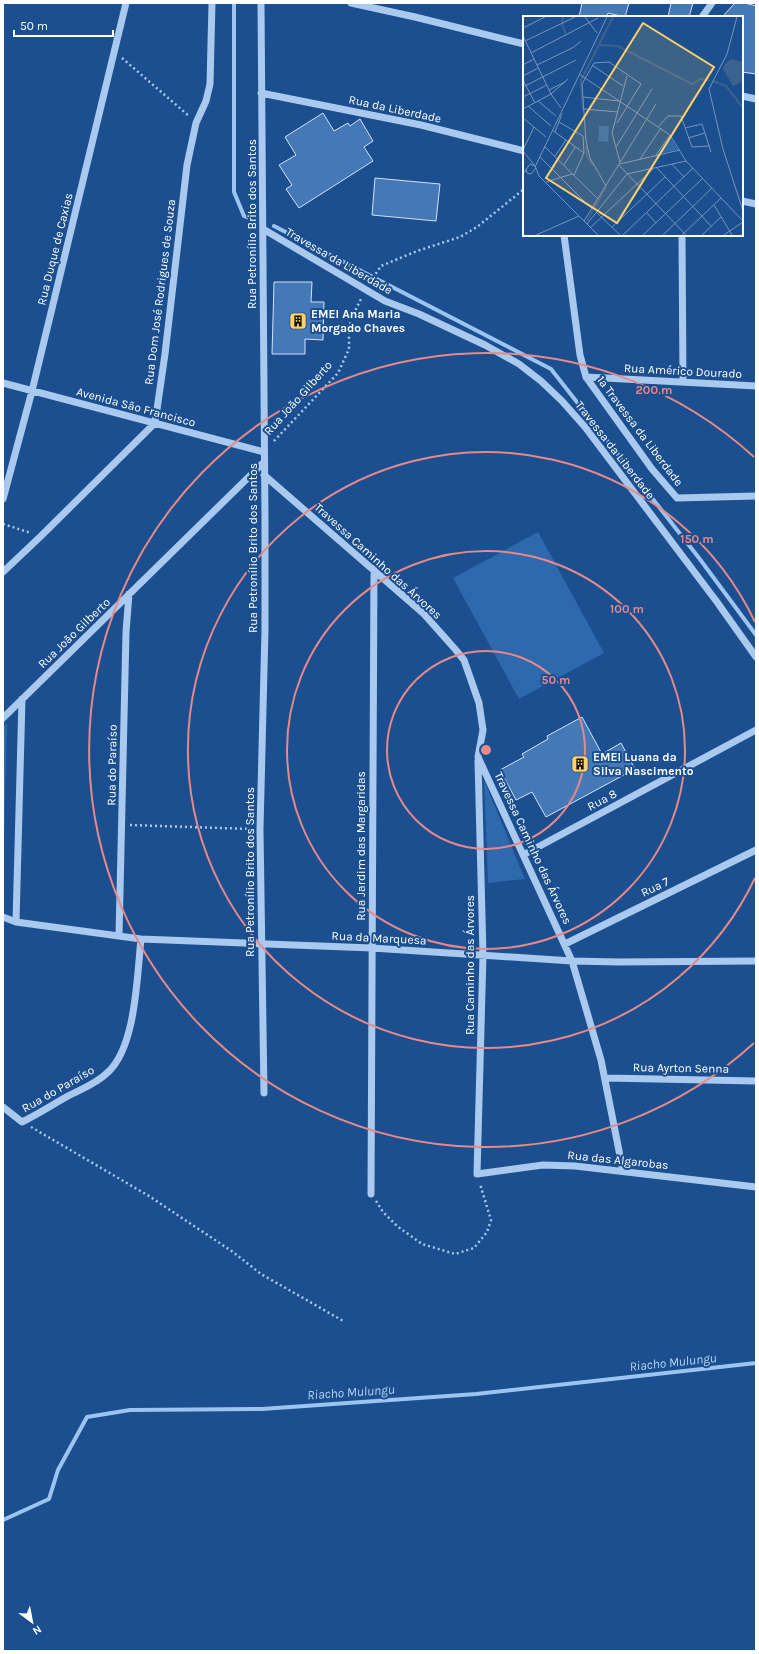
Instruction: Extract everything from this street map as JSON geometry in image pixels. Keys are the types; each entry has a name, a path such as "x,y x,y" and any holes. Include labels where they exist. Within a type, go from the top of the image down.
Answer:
{"street":[{"name":"Rua Duque de Caxias","path":"3,499 32,391 126,3"},
{"name":"Rua Dom José Rodrigues de Souza","path":"155,423 165,354 186,172 196,123 206,101 210,84 212,3"},
{"name":"Rua Petronílio Brito dos Santos","path":"261,3 265,630 260,829 264,1092"},
{"path":"351,3 523,44"},
{"path":"703,16 712,3"},
{"name":"Rua da Liberdade","path":"261,93 421,125 523,151"},
{"path":"743,96 756,99"},
{"path":"743,201 756,204"},
{"name":"Travessa da Liberdade","path":"263,229 385,301 419,314 485,345 519,364 541,381 586,427 717,602 756,657"},
{"name":"1ª Travessa da Liberdade","path":"564,236 580,355 586,377 652,469 677,498 756,496"},
{"path":"682,236 683,382"},
{"name":"Rua Américo Dourado","path":"586,377 756,386"},
{"name":"Avenida São Francisco","path":"3,383 264,452"},
{"path":"3,572 42,536 155,423"},
{"name":"Rua João Gilberto","path":"3,718 263,463"},
{"name":"Travessa Caminho das Árvores","path":"264,475 423,613 464,660 479,703 483,730 478,757 572,961 593,1028 606,1078 624,1171"},
{"name":"Rua Jardim das Margaridas","path":"371,1194 374,569"},
{"name":"Rua do Paraíso","path":"119,936 126,632 129,594"},
{"path":"16,922 22,699"},
{"name":"Rua 8","path":"523,855 756,730"},
{"name":"Rua Caminho das Árvores","path":"477,1174 483,955 478,757"},
{"name":"Rua 7","path":"565,944 756,850"},
{"name":"Rua da Marquesa","path":"3,917 16,922 142,939 262,945 297,944 572,961 756,961"},
{"name":"Rua do Paraíso","path":"22,1122 99,1080 108,1073 121,1056 131,1021 142,939"},
{"name":"Rua Ayrton Senna","path":"606,1078 756,1081"},
{"path":"3,1107 22,1122"},
{"name":"Rua das Algarobas","path":"477,1174 543,1165 624,1171 756,1187"}],"path":[{"path":"114,51 196,123"},
{"name":"Rua João Gilberto","path":"264,452 338,373 349,349 349,329 352,317 365,290 381,266 417,251 460,237 477,227 523,190"},
{"path":"3,524 42,536"},
{"path":"122,825 260,829"},
{"path":"22,1122 149,1196 220,1243 261,1274 344,1322"},
{"path":"371,1194 383,1212 398,1226 422,1244 455,1254 474,1248 487,1232 491,1220 477,1174"}],"shaded area":[{"path":"538,532 604,653 519,699 453,578"},
{"path":"7,723 3,885 3,727"},
{"path":"484,780 525,879 488,883"}],"building":[{"path":"582,3 629,3 625,16 608,13 607,16 579,16"},
{"path":"671,3 693,3 689,16 668,16"},
{"path":"735,3 745,3 756,6 756,74 743,72 743,16 723,16"},
{"path":"323,113 334,131 348,123 350,126 360,119 373,141 364,147 373,161 299,208 286,189 292,185 279,165 296,155 285,137"},
{"path":"375,178 440,184 436,221 372,215"},
{"name":"EMEI Ana Maria Morgado Chaves","path":"274,282 312,282 311,302 324,302 323,340 305,339 305,354 272,354"},
{"name":"EMEI Luana da Silva Nascimento","path":"582,717 602,754 621,743 635,769 546,817 532,792 516,800 500,770 524,757 522,754 548,739 547,736"}],"waterway":[{"path":"234,3 234,192 244,216 252,219"},
{"path":"274,226 551,369 699,558 756,635"},
{"name":"Riacho Mulungu","path":"3,1520 49,1499 58,1470 87,1417 130,1410 262,1409 476,1394 756,1363"}],"place":[{"name":"EMEI Ana Maria Morgado Chaves","path":"298,321"},
{"name":"EMEI Luana da Silva Nascimento","path":"580,764"}]}
